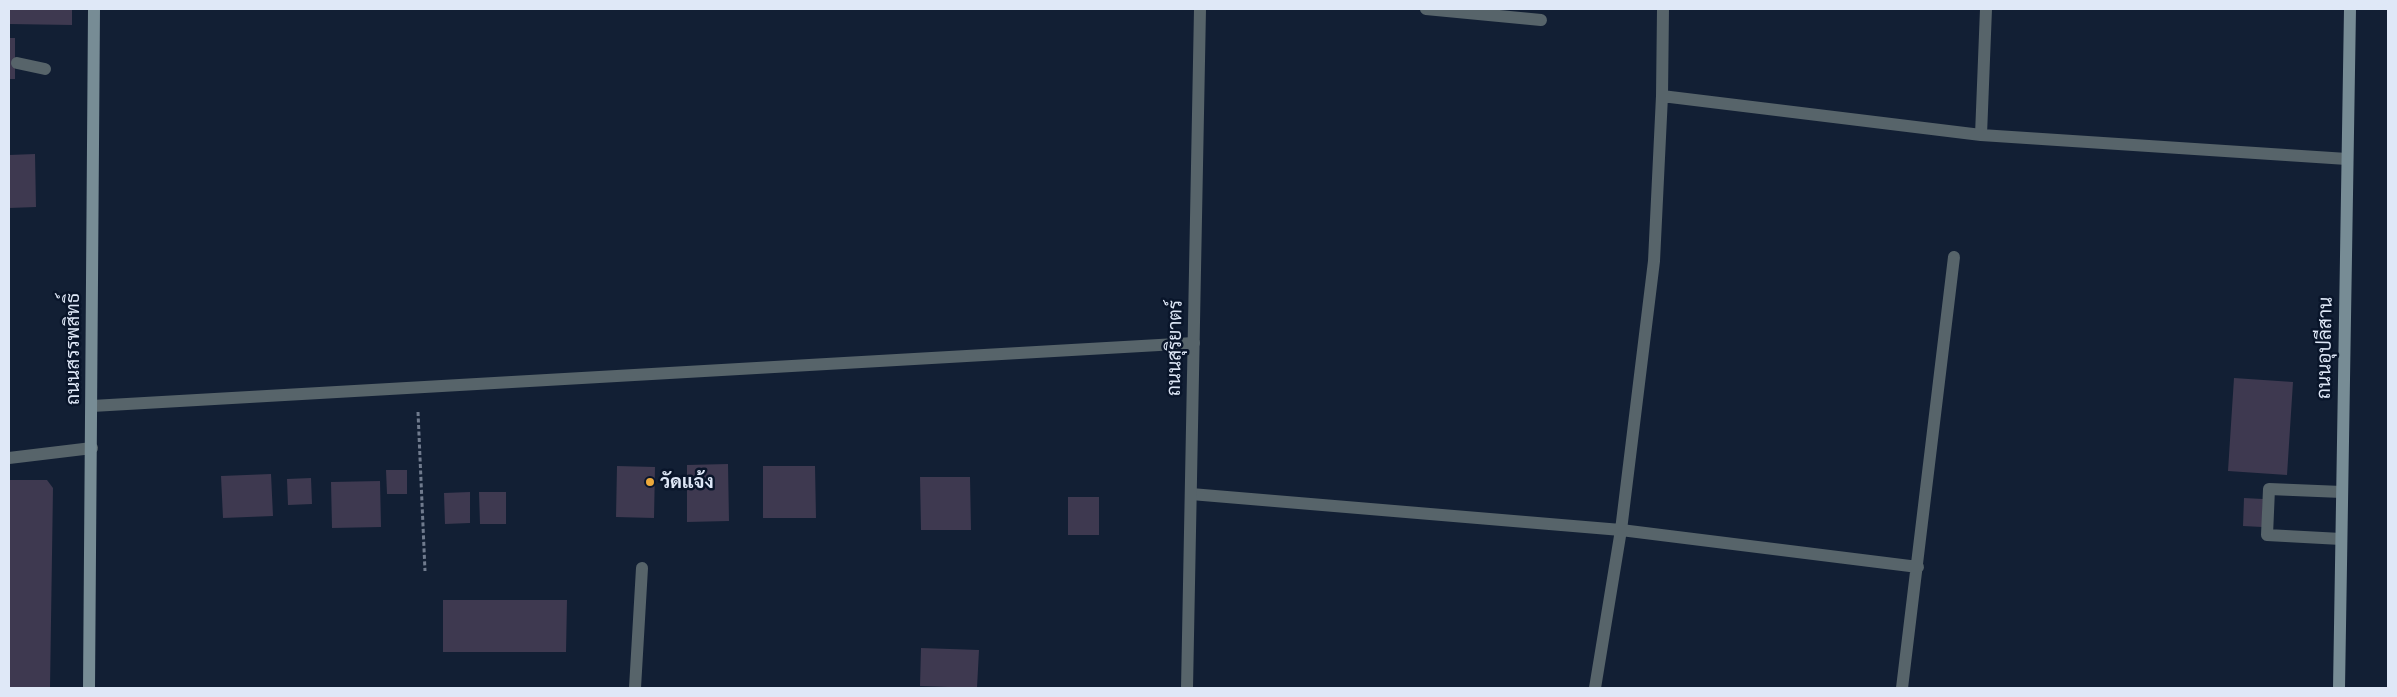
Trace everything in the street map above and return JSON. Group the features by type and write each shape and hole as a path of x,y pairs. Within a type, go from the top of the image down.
{"main road":[{"name":"ถนนสรรพสิทธิ์","path":"89,688 94,9"},
{"name":"ถนนอุปลีสาน","path":"2339,688 2350,9"}],"street":[{"name":"ถนนสุริยาตร์","path":"1187,688 1200,9"},
{"path":"1426,9 1541,20"},
{"path":"1595,688 1621,530 1654,261 1664,9"},
{"path":"1981,134 1986,9"},
{"path":"17,63 45,69"},
{"path":"1662,96 1981,134 2347,158"},
{"path":"1902,688 1954,257"},
{"path":"92,406 1194,343"},
{"path":"9,458 92,448"},
{"path":"2341,539 2267,535 2269,489 2342,492"},
{"path":"1191,494 1621,530 1918,567"},
{"path":"635,688 642,568"}],"path":[{"path":"417,388 425,571"}],"building":[{"path":"9,9 72,9 72,25 9,24"},
{"path":"9,38 15,38 15,79 9,79"},
{"path":"35,154 36,207 9,208 9,155"},
{"path":"2234,378 2293,382 2287,475 2228,471"},
{"path":"728,464 729,521 687,522 687,465"},
{"path":"617,466 655,467 654,518 616,517"},
{"path":"763,466 815,466 816,518 763,518"},
{"path":"386,470 407,470 407,494 387,494"},
{"path":"271,474 273,516 223,518 221,476"},
{"path":"920,477 970,477 971,530 921,530"},
{"path":"311,478 312,504 288,505 287,479"},
{"path":"9,480 47,480 53,488 50,688 9,688"},
{"path":"380,481 381,527 332,528 331,482"},
{"path":"470,492 470,523 445,524 444,493"},
{"path":"479,492 506,492 506,524 480,524"},
{"path":"1068,497 1099,497 1099,535 1068,535"},
{"path":"2244,498 2263,499 2262,527 2243,526"},
{"path":"443,600 567,600 566,652 443,652"},
{"path":"921,648 979,650 977,688 920,686"}],"place":[{"name":"วัดแจ้ง","path":"650,482"}]}
